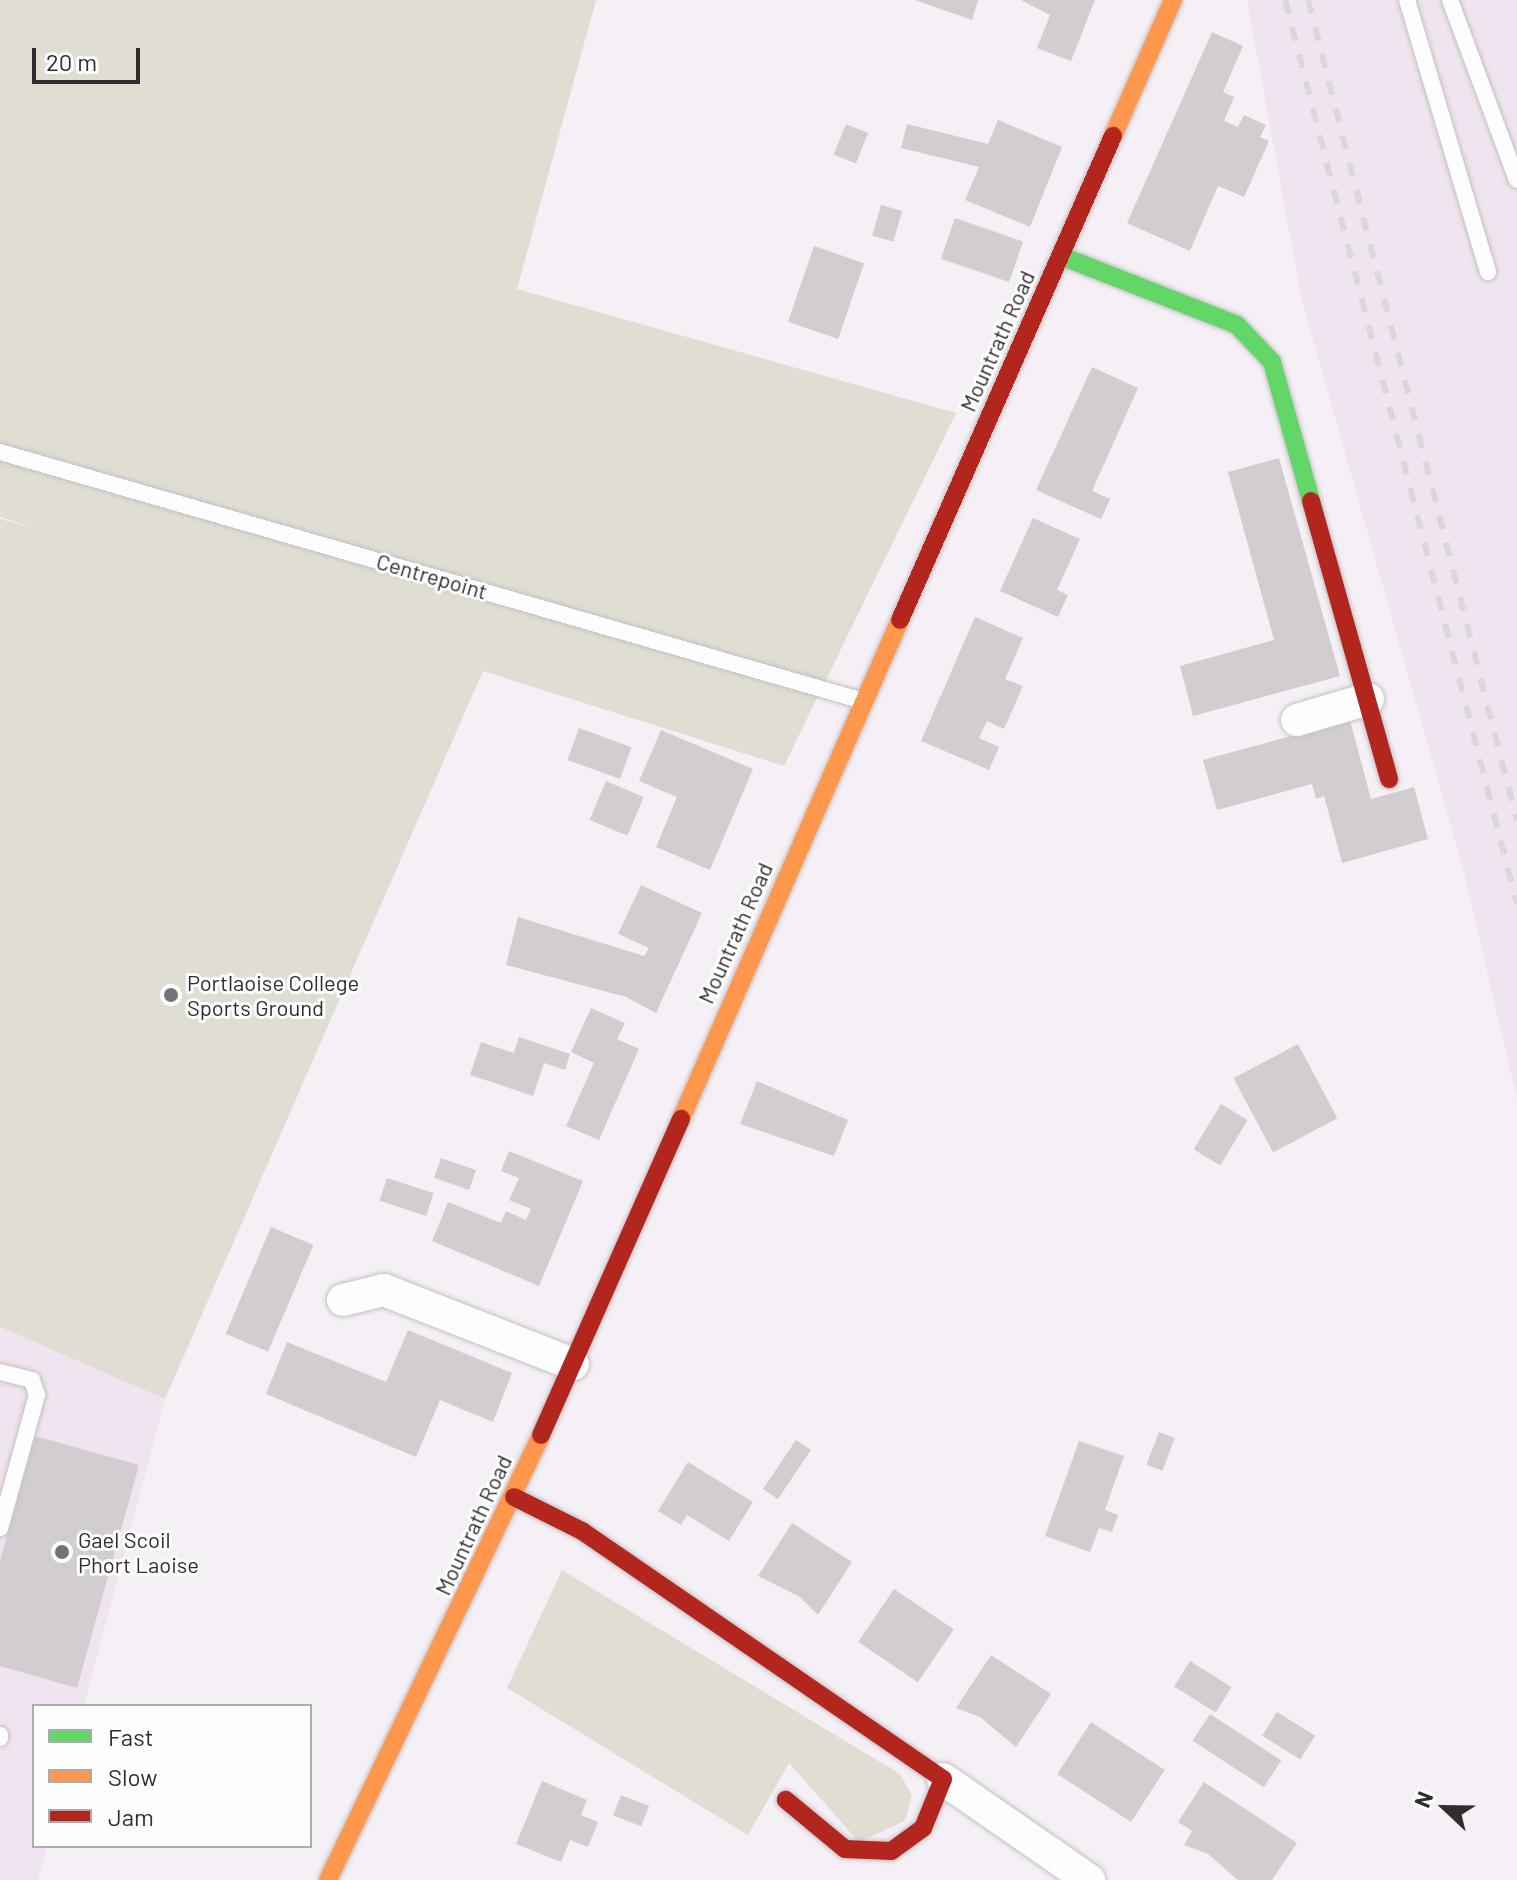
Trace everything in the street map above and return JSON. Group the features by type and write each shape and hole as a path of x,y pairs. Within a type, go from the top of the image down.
{"main road":[{"name":"Mountrath Road","path":"328,1880 514,1497 1173,0"},
{"path":"1061,256 1256,339 1288,406 1389,779"},
{"path":"514,1497 582,1531 943,1779 923,1828 891,1851 845,1849 786,1800"}],"street":[{"path":"1297,720 1368,699"},
{"path":"343,1300 384,1290 573,1364"},
{"path":"943,1779 1089,1880"}],"lane":[{"path":"1407,0 1488,272"},
{"path":"1450,0 1517,180"},
{"name":"Centrepoint","path":"0,452 863,701"},
{"path":"0,1372 32,1380 37,1395 0,1528"}],"shaded area":[{"path":"0,0 596,0 517,289 956,413 784,766 483,671 165,1399 0,1327 0,519 35,528 0,517"},
{"path":"1247,0 1517,0 1517,1099 1464,872 1302,301"},
{"name":"Gael Scoil Phort Laoise","path":"0,1327 165,1399 85,1704 32,1704 32,1848 46,1848 38,1880 0,1880"},
{"path":"562,1570 900,1774 912,1795 905,1821 859,1842 789,1763 748,1835 507,1688"}],"building":[{"path":"915,0 978,0 972,20"},
{"path":"1021,0 1095,0 1071,61 1037,48 1050,15"},
{"path":"1212,32 1243,46 1223,92 1234,97 1224,121 1238,127 1244,115 1266,125 1260,137 1269,141 1244,197 1218,186 1190,251 1127,223"},
{"path":"998,120 1062,147 1030,227 965,200 979,167 901,148 907,124 988,144"},
{"path":"846,124 868,133 856,164 834,155"},
{"path":"881,205 902,211 893,242 872,236"},
{"path":"955,218 1023,241 1009,282 941,259"},
{"path":"814,246 864,263 838,339 788,322"},
{"path":"1092,367 1138,388 1092,491 1110,499 1101,519 1036,490"},
{"path":"1279,458 1340,676 1193,716 1180,666 1274,640 1228,472"},
{"path":"1033,518 1080,539 1057,590 1068,595 1058,617 1000,591"},
{"path":"975,617 1023,638 1005,679 1023,686 1004,729 987,721 979,738 999,747 989,770 921,741"},
{"path":"1350,720 1371,799 1414,787 1428,839 1342,863 1324,796 1316,799 1312,784 1217,810 1203,760"},
{"path":"579,728 632,747 620,779 567,760"},
{"path":"661,730 753,769 710,870 656,847 677,797 639,781"},
{"path":"606,781 644,797 627,836 590,820"},
{"path":"641,885 702,913 656,1013 626,997 506,965 518,917 644,956 649,948 618,934"},
{"path":"591,1008 625,1023 617,1039 639,1049 599,1140 566,1126 594,1063 571,1052"},
{"path":"519,1037 570,1054 565,1070 544,1063 533,1096 470,1075 481,1042 514,1053"},
{"path":"1298,1044 1337,1118 1273,1152 1234,1078"},
{"path":"757,1081 848,1120 834,1156 740,1124"},
{"path":"1221,1104 1248,1120 1220,1165 1194,1149"},
{"path":"509,1151 583,1181 539,1286 432,1241 448,1202 501,1223 506,1211 526,1220 531,1209 509,1200 519,1178 501,1171"},
{"path":"441,1158 476,1170 469,1190 434,1178"},
{"path":"387,1178 434,1193 426,1216 380,1201"},
{"path":"271,1227 313,1245 268,1352 226,1334"},
{"path":"408,1330 512,1373 493,1422 440,1400 416,1457 266,1394 287,1342 386,1382"},
{"path":"1159,1432 1175,1438 1162,1471 1146,1465"},
{"path":"35,1436 139,1465 77,1688 0,1666 0,1561"},
{"path":"796,1440 811,1450 778,1499 763,1489"},
{"path":"1079,1441 1124,1456 1105,1510 1118,1515 1112,1532 1099,1528 1090,1552 1045,1536"},
{"path":"688,1462 753,1502 729,1541 687,1515 681,1525 658,1511"},
{"path":"792,1523 852,1562 818,1615 800,1597 758,1576"},
{"path":"894,1589 954,1629 918,1682 858,1642"},
{"path":"991,1655 1051,1694 1016,1747 980,1717 956,1708"},
{"path":"1190,1661 1232,1687 1216,1712 1174,1686"},
{"path":"1277,1712 1315,1736 1300,1760 1262,1736"},
{"path":"1210,1714 1281,1760 1264,1787 1193,1741"},
{"path":"1091,1722 1165,1770 1131,1822 1057,1774"},
{"path":"542,1781 587,1800 581,1815 598,1822 588,1847 570,1840 561,1862 516,1844"},
{"path":"1204,1782 1297,1843 1272,1880 1238,1880 1208,1854 1184,1845 1192,1831 1178,1822"},
{"path":"621,1795 649,1806 641,1826 613,1816"}],"railway":[{"path":"1285,0 1517,904"},
{"path":"1308,0 1517,821"}],"traffic: fast":[{"path":"1061,256 1237,325 1272,362 1311,501"}],"traffic: slow":[{"path":"1113,136 1173,0"},
{"path":"681,1119 900,620"},
{"path":"328,1880 541,1435"}],"traffic: jam":[{"path":"900,620 1113,136"},
{"path":"1311,501 1389,779"},
{"path":"541,1435 681,1119"},
{"path":"514,1497 582,1531 943,1779 923,1828 891,1851 845,1849 786,1800"}],"place":[{"name":"Portlaoise College Sports Ground","path":"171,995"},
{"name":"Gael Scoil Phort Laoise","path":"62,1552"}]}
